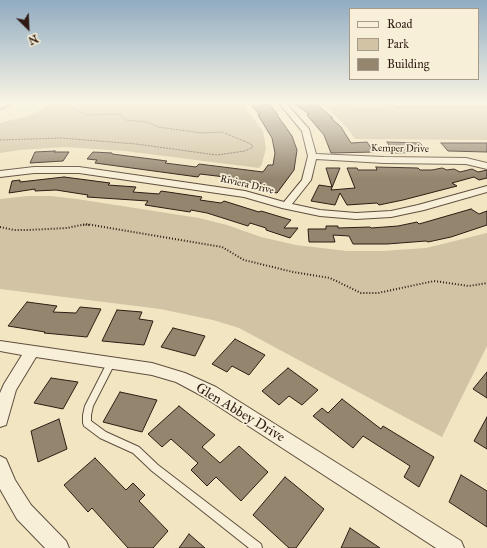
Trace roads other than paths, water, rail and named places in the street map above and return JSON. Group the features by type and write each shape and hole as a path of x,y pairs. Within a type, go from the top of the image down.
{"street":[{"path":"286,206 306,180 310,167 312,156 306,131 303,128"},
{"name":"Kemper Drive","path":"312,156 384,160 458,161 487,166"},
{"name":"Riviera Drive","path":"0,174 34,170 79,170 217,189 245,194 286,206 320,213 356,216 391,214 420,208 487,189"},
{"name":"Glen Abbey Drive","path":"0,346 152,369 180,377 210,392 454,548"},
{"path":"0,420 9,389 32,351"},
{"path":"0,465 8,486 24,512 59,548"}],"lane":[{"path":"111,363 89,406 87,422 103,435 136,450 155,468 257,548"}]}
